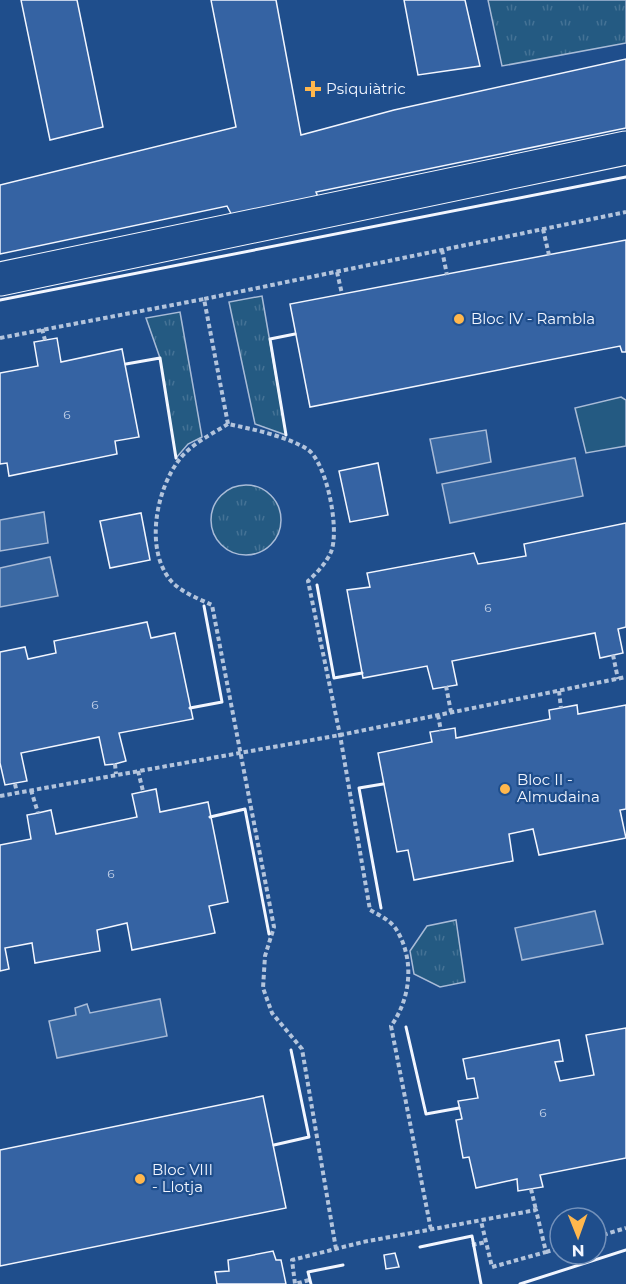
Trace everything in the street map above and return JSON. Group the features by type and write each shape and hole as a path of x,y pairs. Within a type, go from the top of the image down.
{"lane":[{"path":"0,279 626,148"}],"path":[{"path":"0,338 204,299 626,212"},
{"path":"543,229 549,255"},
{"path":"442,250 447,275"},
{"path":"337,272 342,294"},
{"path":"204,299 228,424"},
{"path":"42,329 45,340"},
{"path":"336,1249 302,1048 272,1012 263,988 265,956 274,927 212,605 191,596 172,582 162,567 157,545 156,525 159,503 168,478 180,459 197,444 228,424 254,430 307,449 317,458 325,480 334,538 326,561 308,581 340,735 370,910 395,928 407,956 408,987 401,1010 391,1026 431,1230"},
{"path":"613,655 618,679"},
{"path":"0,796 340,735 626,677"},
{"path":"446,686 451,712"},
{"path":"559,691 561,708"},
{"path":"438,715 441,730"},
{"path":"115,764 117,774"},
{"path":"138,771 143,791"},
{"path":"15,784 17,794"},
{"path":"31,790 38,813"},
{"path":"482,1221 492,1266 546,1252 531,1189"},
{"path":"309,1280 295,1284 292,1260 336,1249 536,1210"},
{"path":"608,1233 626,1228"},
{"path":"472,1245 486,1242"}],"green space":[{"path":"488,0 626,0 626,43 502,66"},
{"path":"262,296 286,435 255,424 229,302"},
{"path":"180,312 202,437 188,444 176,458 160,358 146,318"},
{"path":"621,397 626,400 626,446 586,453 575,408"},
{"path":"246,485 259,488 271,495 278,507 281,520 278,533 271,545 259,552 246,555 233,552 221,545 214,533 211,520 214,507 221,495 233,488"},
{"path":"456,920 465,982 440,987 414,974 410,951 427,926"}],"shaded area":[{"path":"486,430 491,462 437,473 430,439"},
{"path":"575,458 583,496 450,523 442,484"},
{"path":"44,512 48,543 0,551 0,520"},
{"path":"50,557 58,596 0,607 0,568"},
{"path":"595,911 603,944 522,960 515,928"},
{"path":"160,999 167,1036 57,1058 49,1021 76,1015 75,1008 87,1004 90,1013"}],"building":[{"path":"21,0 77,0 103,127 50,140"},
{"path":"211,0 276,0 301,135 394,110 626,59 626,128 316,192 323,209 236,223 227,206 0,254 0,185 236,127"},
{"path":"404,0 465,0 480,66 418,75"},
{"name":"Bloc IV - Rambla","path":"626,240 626,352 622,352 620,346 310,407 290,304"},
{"path":"57,338 61,362 122,349 139,437 115,441 117,454 9,476 7,463 0,464 0,373 38,366 34,342"},
{"path":"378,463 388,515 350,522 339,471"},
{"path":"141,513 150,560 110,568 100,521"},
{"path":"626,523 626,627 618,629 623,653 600,658 595,633 452,661 457,685 433,689 427,666 363,678 347,590 370,587 367,573 474,553 478,564 526,556 524,544"},
{"path":"147,622 151,638 175,633 193,719 119,733 126,761 115,764 105,765 99,737 21,753 27,781 5,785 0,763 0,652 25,647 28,659 56,653 54,641"},
{"name":"Bloc II - Almudaina","path":"577,705 578,714 626,705 626,809 620,810 626,838 539,855 533,829 509,834 513,861 414,880 408,850 397,852 378,753 432,742 430,732 455,728 456,738 550,719 549,710"},
{"path":"156,789 160,812 208,802 228,902 209,906 215,933 132,950 127,923 97,930 100,951 35,963 32,943 5,948 9,969 0,971 0,845 31,839 27,815 51,810 56,834 137,817 132,794"},
{"path":"626,1028 626,1158 540,1175 543,1187 518,1191 517,1179 476,1188 469,1157 463,1158 456,1120 462,1119 458,1101 478,1098 474,1078 467,1079 463,1059 559,1040 563,1061 555,1062 560,1081 594,1075 586,1035"},
{"name":"Bloc VIII - Llotja","path":"263,1096 286,1208 0,1266 0,1150"},
{"path":"273,1251 276,1260 281,1260 286,1284 217,1284 215,1272 229,1271 228,1260"},
{"path":"395,1253 399,1267 386,1269 384,1255"}],"wall":[{"path":"0,300 626,177"},
{"path":"286,435 270,339 295,334"},
{"path":"126,364 160,358 176,458"},
{"path":"317,585 334,678 362,673"},
{"path":"190,708 222,702 204,606"},
{"path":"381,908 359,788 383,784"},
{"path":"210,817 245,809 269,934"},
{"path":"406,1027 426,1114 459,1108"},
{"path":"274,1145 309,1137 291,1050"},
{"path":"420,1247 472,1236 481,1284"},
{"path":"520,1284 626,1250"},
{"path":"311,1284 308,1272 343,1265"}],"place":[{"name":"Psiquiàtric","path":"313,89"},
{"name":"Bloc IV - Rambla","path":"459,319"},
{"name":"Bloc II - Almudaina","path":"505,789"},
{"name":"Bloc VIII - Llotja","path":"140,1179"}]}
